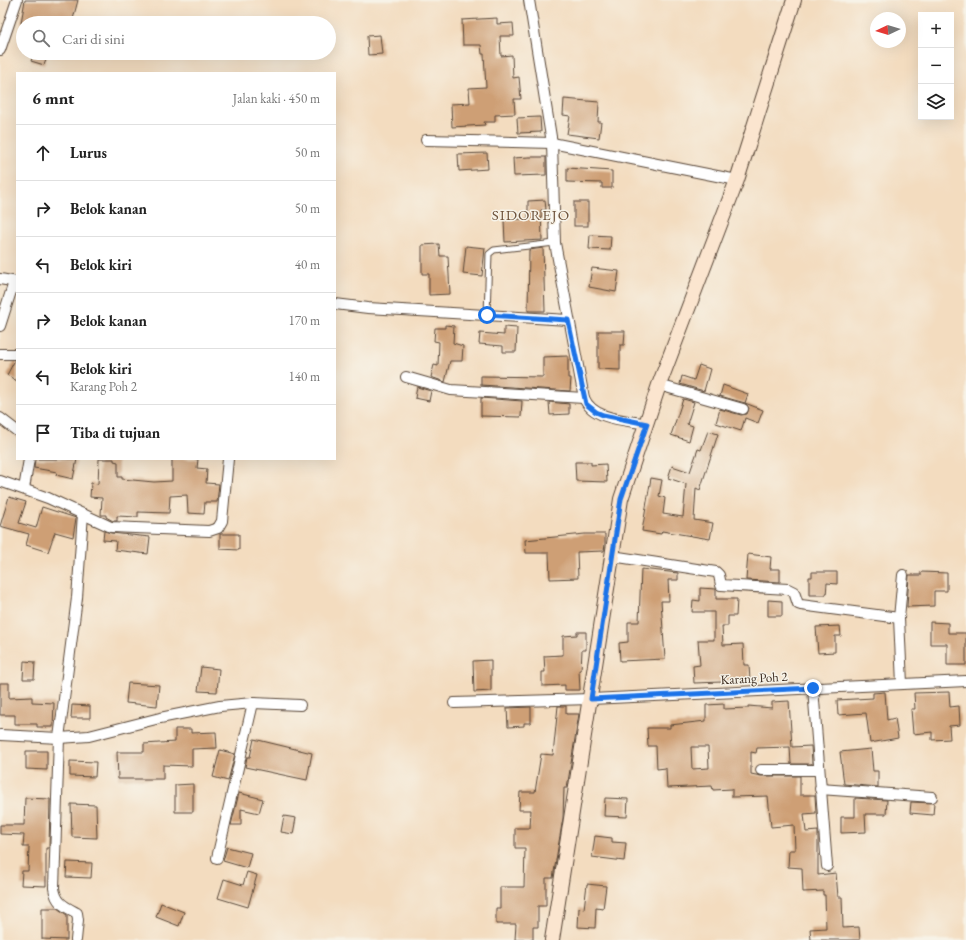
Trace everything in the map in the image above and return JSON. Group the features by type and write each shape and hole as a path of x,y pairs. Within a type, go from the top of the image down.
{"main road":[{"path":"552,940 591,699 621,499 659,385 737,180 794,0"}],"street":[{"path":"0,50 17,0"},
{"path":"529,0 552,143 555,243 568,320 584,398 586,404 596,412 647,424"},
{"path":"426,140 552,143 737,180"},
{"path":"0,279 15,282 0,326"},
{"path":"336,304 368,308 568,320"},
{"path":"0,354 16,354"},
{"path":"406,377 451,390 584,398"},
{"path":"659,385 743,409"},
{"path":"0,418 16,430"},
{"path":"24,489 29,460"},
{"path":"0,481 48,498 111,527 209,531 218,528 222,521 228,460"},
{"path":"76,940 78,920 76,913 60,904 55,897 54,888 59,738 77,598 82,514"},
{"path":"612,556 716,572 719,575 721,585 788,589 794,592 798,604 801,605 899,618"},
{"path":"902,684 899,618 903,575"},
{"name":"Karang Poh 2","path":"454,703 591,699 966,681"},
{"path":"813,688 827,866"},
{"path":"217,858 254,703"},
{"path":"0,736 59,738 89,736 160,718 220,706 254,703 300,704"},
{"path":"761,770 819,770"},
{"path":"820,789 932,797"}],"lane":[{"path":"487,315 490,254 494,250 555,243"}],"building":[{"path":"25,0 78,0 74,16 22,16"},
{"path":"497,18 497,24 513,23 514,36 500,36 501,56 512,55 513,78 519,77 521,99 514,99 515,114 495,115 495,122 484,122 485,125 452,127 451,104 470,103 469,88 486,87 484,54 482,54 481,45 463,45 462,20"},
{"path":"380,35 382,54 368,55 367,36"},
{"path":"31,60 46,60 44,65"},
{"path":"564,99 599,102 598,122 601,122 599,138 567,134 570,116 563,115"},
{"path":"540,117 541,132 518,133 517,118"},
{"path":"487,153 488,169 459,171 458,154"},
{"path":"546,157 546,175 514,176 513,158"},
{"path":"567,168 612,171 612,188 602,188 602,183 567,182"},
{"path":"545,200 546,210 541,210 542,240 505,242 504,220 528,219 528,201"},
{"path":"574,202 588,202 588,226 574,226"},
{"path":"590,235 611,236 610,250 589,249"},
{"path":"439,244 440,256 448,256 450,294 429,295 429,274 422,274 422,245"},
{"path":"466,246 485,248 482,276 463,274"},
{"path":"543,248 545,311 528,311 529,250"},
{"path":"592,268 619,271 616,292 589,287"},
{"path":"445,325 454,326 453,343 463,346 462,361 450,361 445,382 431,377 434,365 438,366 439,342 434,341 435,328 445,328"},
{"path":"504,327 517,328 516,352 503,352 503,346 479,344 480,333 504,335"},
{"path":"598,331 625,331 624,345 620,345 620,370 598,369"},
{"path":"568,356 568,378 571,378 570,391 481,385 481,376 543,377 543,357"},
{"path":"15,360 16,360 16,380 7,375"},
{"path":"699,365 710,369 704,391 680,384 682,376 694,380"},
{"path":"723,385 748,394 745,403 720,396"},
{"path":"417,387 431,391 429,401 415,398"},
{"path":"481,398 522,401 521,417 481,416"},
{"path":"683,399 694,402 687,424 693,426 689,441 671,435"},
{"path":"549,402 569,404 569,414 550,415"},
{"path":"745,403 763,410 758,423 745,418 741,431 716,423 720,409 741,415 747,414 749,408"},
{"path":"708,431 718,434 700,490 696,488 694,520 713,523 710,539 662,531 661,534 642,531 651,478 662,480 659,496 665,498 663,514 683,517 686,484 668,478 672,466 690,472 698,449 701,450"},
{"path":"35,460 77,460 73,479 56,475 57,472 34,468"},
{"path":"99,460 114,460 118,462 118,477 122,477 122,479 154,482 172,481 172,460 198,460 197,468 207,469 206,483 219,484 217,502 205,502 204,514 188,513 187,495 170,496 169,513 138,512 138,517 117,516 117,521 113,521 106,517 106,515 101,515 102,498 90,497 91,483 98,484"},
{"path":"575,462 591,462 591,465 606,464 607,482 576,481"},
{"path":"9,497 26,502 19,523 36,528 42,507 76,518 73,537 55,532 48,552 26,545 29,534 0,526"},
{"path":"104,531 150,537 148,554 115,550 116,541 103,540"},
{"path":"220,534 239,534 239,550 220,549"},
{"path":"585,534 605,534 604,551 577,552 578,578 550,579 549,553 526,553 525,540"},
{"path":"748,554 771,557 770,569 780,569 780,582 746,580"},
{"path":"641,569 678,573 678,580 668,580 669,601 661,601 665,659 620,661 619,643 628,642 628,622 639,622"},
{"path":"812,572 837,572 837,584 827,583 826,595 809,595 809,577 812,577"},
{"path":"921,572 947,573 947,591 934,591 934,606 907,607 909,575 921,575"},
{"path":"700,588 716,589 716,599 737,599 736,616 728,616 728,626 722,626 723,645 743,644 744,665 749,665 750,681 694,683 693,666 700,665 698,640 714,640 714,612 692,612 693,600 700,601"},
{"path":"768,600 782,601 782,616 768,616"},
{"path":"930,622 948,623 948,633 966,633 966,665 947,665 947,644 930,644"},
{"path":"840,626 841,636 835,636 835,652 818,653 816,627"},
{"path":"577,632 586,632 586,650 582,650 581,670 579,670 580,690 565,690 565,685 542,686 542,672 545,672 544,656 563,655 563,636 577,635"},
{"path":"491,660 491,691 474,692 473,661"},
{"path":"24,661 35,662 34,679 23,679"},
{"path":"201,667 219,669 217,692 198,691"},
{"path":"0,683 9,683 9,698 32,697 32,702 54,703 53,727 37,727 37,724 15,724 15,715 0,715"},
{"path":"128,683 159,685 157,706 126,703"},
{"path":"885,692 887,720 895,718 898,738 870,743 866,713 838,715 837,700 873,698 873,693"},
{"path":"949,692 950,707 959,706 960,725 949,726 950,739 932,740 932,732 913,734 911,709 915,709 914,693"},
{"path":"789,701 792,747 811,746 812,764 791,764 790,747 757,748 756,753 751,752 751,774 761,776 800,776 800,795 815,795 816,813 804,814 806,832 818,831 818,875 836,873 838,897 842,897 843,928 859,927 860,940 811,940 810,929 826,928 825,895 823,895 823,891 803,892 802,868 788,867 789,850 795,850 794,825 771,827 768,796 732,797 732,789 713,790 712,786 667,788 666,768 657,769 656,746 648,746 647,728 670,728 670,725 706,721 706,705 724,704 724,709 748,708 748,706 772,708 772,702","holes":["691,747 708,747 709,768 692,769"]},
{"path":"72,705 90,706 90,718 71,718"},
{"path":"558,706 566,706 566,714 579,714 567,788 564,788 563,818 553,878 546,878 546,906 538,906 538,927 533,927 533,940 515,940 516,924 496,924 496,908 500,908 500,887 524,887 525,848 515,848 515,828 530,828 531,810 519,810 520,792 535,792 541,754 553,755"},
{"path":"531,707 531,723 524,723 524,726 508,727 507,708"},
{"path":"175,729 191,729 191,733 216,732 217,748 192,749 192,766 163,765 163,779 118,779 117,752 144,752 144,744 175,742"},
{"path":"254,739 312,753 307,780 245,767 247,757 250,757"},
{"path":"871,749 873,771 878,771 878,787 844,784 840,752"},
{"path":"220,750 235,754 228,781 213,777"},
{"path":"26,751 47,751 47,770 26,769"},
{"path":"70,761 96,762 95,777 70,776"},
{"path":"193,784 193,812 175,812 175,785"},
{"path":"239,793 263,799 259,813 241,809 241,825 231,825"},
{"path":"25,798 50,799 49,848 46,848 46,886 21,885 22,871 28,871 29,847 23,847 24,835 0,834 0,825 24,825"},
{"path":"605,798 628,799 627,817 604,816"},
{"path":"855,798 887,800 886,814 865,814 866,832 841,833 841,817 855,817"},
{"path":"911,802 934,803 933,815 910,813"},
{"path":"71,804 96,805 97,838 72,837"},
{"path":"284,816 296,818 293,834 281,832"},
{"path":"595,836 612,838 612,842 626,843 624,861 592,857"},
{"path":"227,847 251,853 247,868 223,861"},
{"path":"67,862 92,863 91,878 66,877"},
{"path":"247,872 257,875 248,907 218,898 224,879 243,885"},
{"path":"587,884 606,886 603,909 596,908 595,928 578,927 579,908 584,909"},
{"path":"161,903 184,912 179,926 156,917"},
{"path":"42,908 57,908 67,915 67,940 42,939"}],"district":[{"name":"SIDOREJO","path":"531,214"}],"route":[{"path":"487,315 568,320 586,404 596,412 603,415 647,424 621,499 591,699 813,688"}]}
